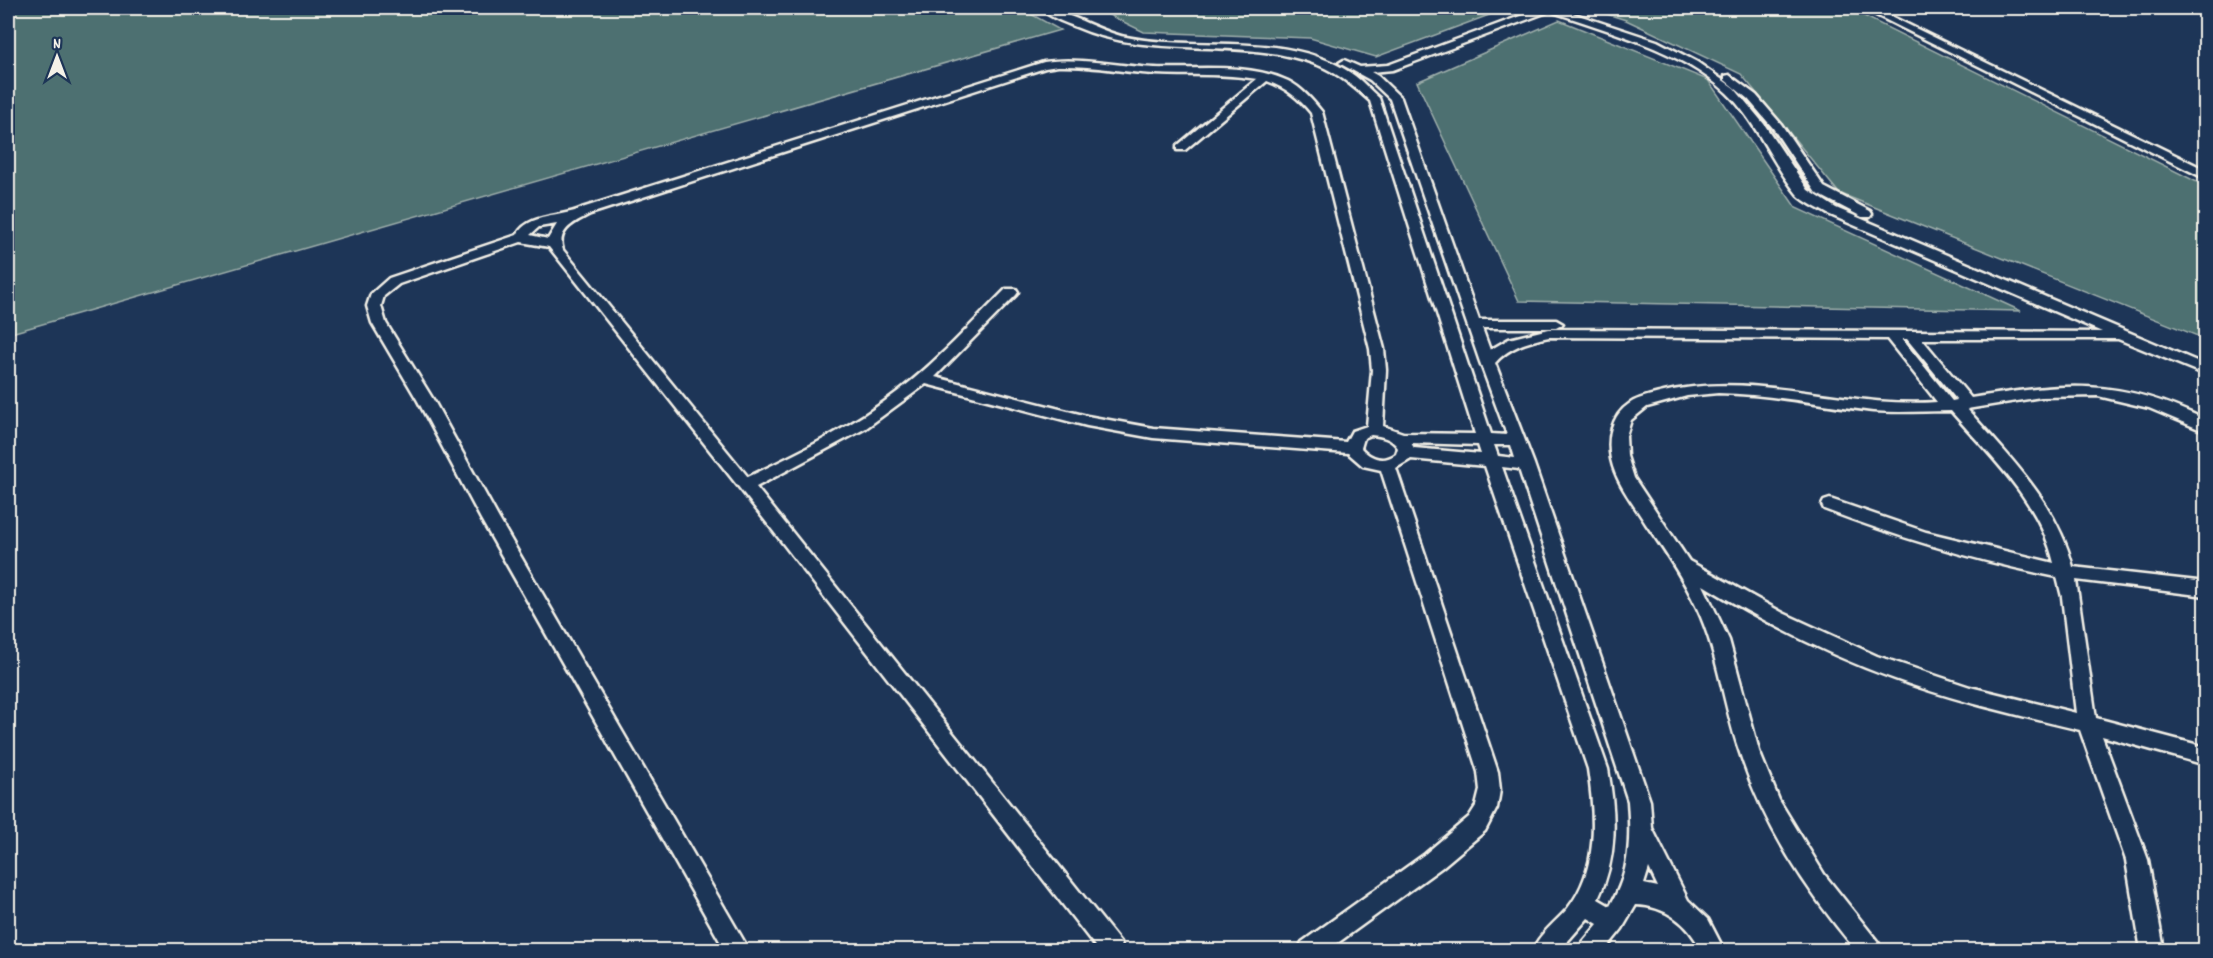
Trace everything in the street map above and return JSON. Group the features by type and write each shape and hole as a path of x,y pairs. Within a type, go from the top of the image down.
{"street":[{"path":"1045,8 1088,30 1128,40 1163,45 1255,48 1304,57 1348,75 1364,87 1375,100 1491,460 1600,778 1604,798 1606,827 1602,856 1594,885 1559,938 1544,951"},
{"path":"1066,8 1098,24 1132,34 1284,46 1337,60 1394,81"},
{"path":"1359,70 1389,68 1549,8 1566,10 1670,43 1695,55 1723,73 1752,97 1777,126 1820,190 1848,206 2127,332 2205,371"},
{"path":"1867,8 2205,175"},
{"path":"1886,8 2205,163"},
{"path":"1394,81 1408,70 1471,49 1566,10 1653,43 1693,64 1730,90 1760,126 1803,193 1832,211 2102,327"},
{"path":"524,237 525,231 535,224 575,216 1053,63 1091,62 1155,71 1226,72 1264,78 1296,91 1316,112 1377,349 1379,370 1375,430"},
{"path":"1181,148 1264,78"},
{"path":"1394,81 1395,98 1487,362 1526,464 1639,801 1643,832 1640,864 1631,894 1603,940"},
{"path":"553,244 558,230 575,216"},
{"path":"524,237 530,242 553,244 746,485 1112,951"},
{"path":"524,237 394,281 378,294 374,306 379,323 426,400 490,519 737,951"},
{"path":"746,485 856,427 924,379 966,340 1011,292"},
{"path":"1474,324 2102,327 2149,336 2205,360"},
{"path":"1487,362 1510,344 1549,333 1911,335 2127,332"},
{"path":"1891,335 1958,406 2027,488 2052,530 2066,573 2087,722 2137,860 2153,951"},
{"path":"1911,335 1958,406"},
{"path":"924,379 1087,421 1153,433 1353,448 1365,460 1387,465 1400,461 1403,445"},
{"path":"1870,951 1831,902 1804,863 1763,788 1740,720 1725,656 1713,624 1682,564 1627,481 1620,465 1617,449 1622,422 1630,410 1657,398 1690,389 1738,387 1887,408 1958,406 2046,392 2081,390 2143,402 2205,427"},
{"path":"1353,448 1354,440 1360,434 1375,430 1389,432 1403,445 1526,464"},
{"path":"1403,445 1484,437 1517,440"},
{"path":"1310,951 1433,861 1477,824 1486,808 1490,790 1488,772 1387,465"},
{"path":"1830,505 1911,535 1968,552 2066,573 2205,589"},
{"path":"1682,564 1774,618 1880,665 1937,685 2159,740 2205,756"},
{"path":"1643,832 1681,909"},
{"path":"1631,894 1647,894 1665,899 1681,909 1701,927 1713,951"},
{"path":"1584,903 1603,940"}],"green space":[{"path":"8,8 1020,8 1060,30 8,334"},
{"path":"1095,8 1508,8 1376,57 1310,38 1144,32"},
{"path":"1588,8 1848,8 2205,186 2205,339 1839,193 1741,74 1626,20"},
{"path":"1559,20 1708,80 1796,208 2021,311 1519,301 1417,82"}]}
